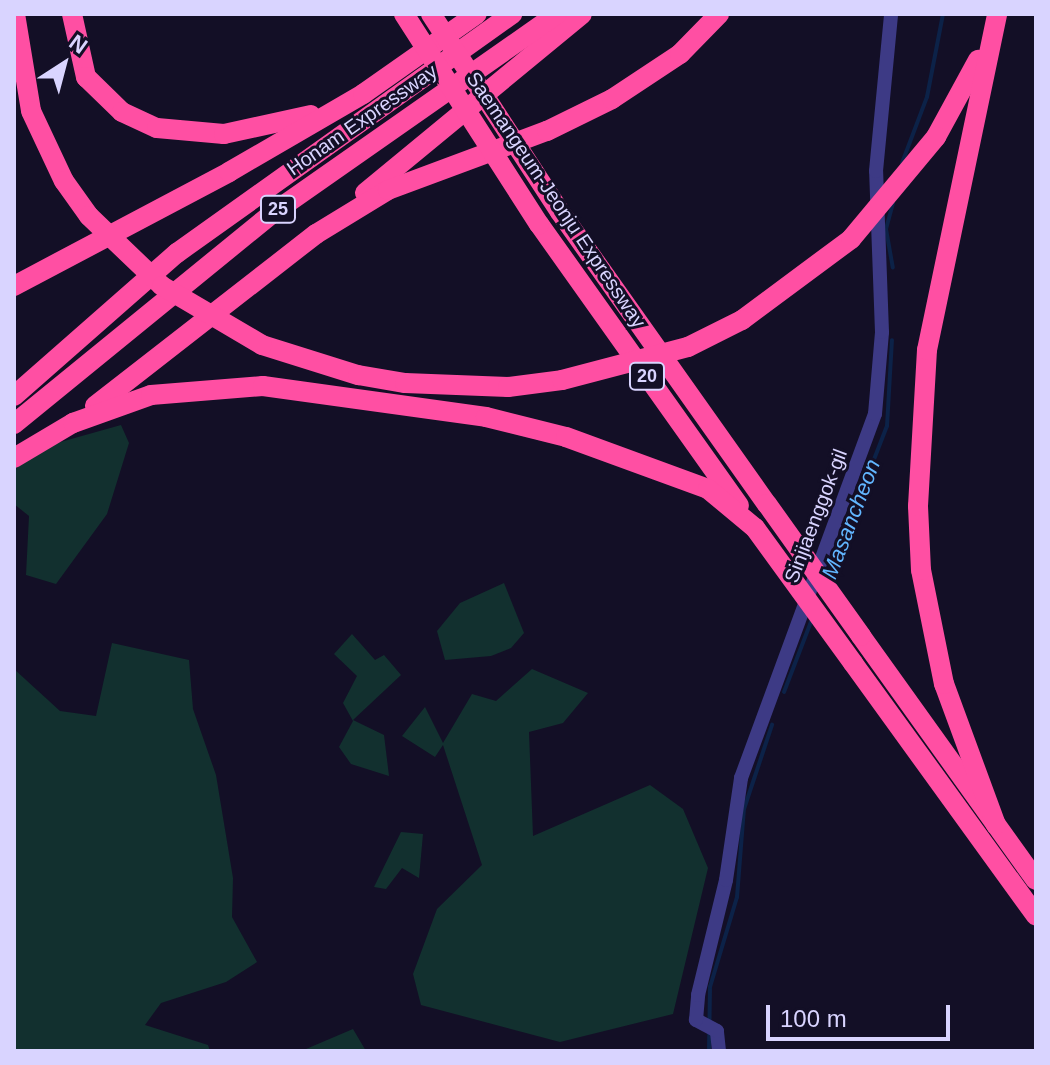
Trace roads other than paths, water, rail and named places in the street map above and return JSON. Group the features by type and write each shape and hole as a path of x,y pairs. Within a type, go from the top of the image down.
{"highway":[{"path":"15,14 31,111 64,181 89,216 134,263 180,299 262,345 358,375 405,383 508,387 562,380 688,347 742,320 851,239 936,137 972,75 996,14"},
{"path":"72,14 86,77 122,112 157,128 211,134 260,129 363,94"},
{"name":"Saemangeum-Jeonju Expressway","path":"404,14 539,224 1036,916"},
{"name":"Saemangeum-Jeonju Expressway","path":"431,14 560,212 1036,880"},
{"path":"14,286 363,94 477,14"},
{"name":"Honam Expressway","path":"14,396 112,306 287,171 512,14"},
{"name":"Honam Expressway","path":"14,424 270,215 557,14"},
{"path":"14,458 73,423 316,234 582,14"},
{"path":"316,234 388,190 547,131 612,99 680,54 719,14"},
{"path":"996,14 927,350 918,506 921,570 944,684 996,825"},
{"path":"14,382 112,306"},
{"path":"73,423 151,395 207,386 371,398 486,417 622,454 708,489 755,528"}],"street":[{"name":"Sinjiaenggok-gil","path":"719,1051 717,1031 696,1020 701,965 726,880 741,778 875,414 882,332 876,171 891,14"}],"waterway":[{"name":"Masancheon","path":"902,163 927,97 943,14"},
{"name":"Masancheon","path":"893,203 886,229 893,267"},
{"name":"Masancheon","path":"828,578 887,426 892,340"},
{"name":"Masancheon","path":"784,692 812,619"},
{"name":"Masancheon","path":"709,1051 710,987 737,897 744,809 772,725"}]}
